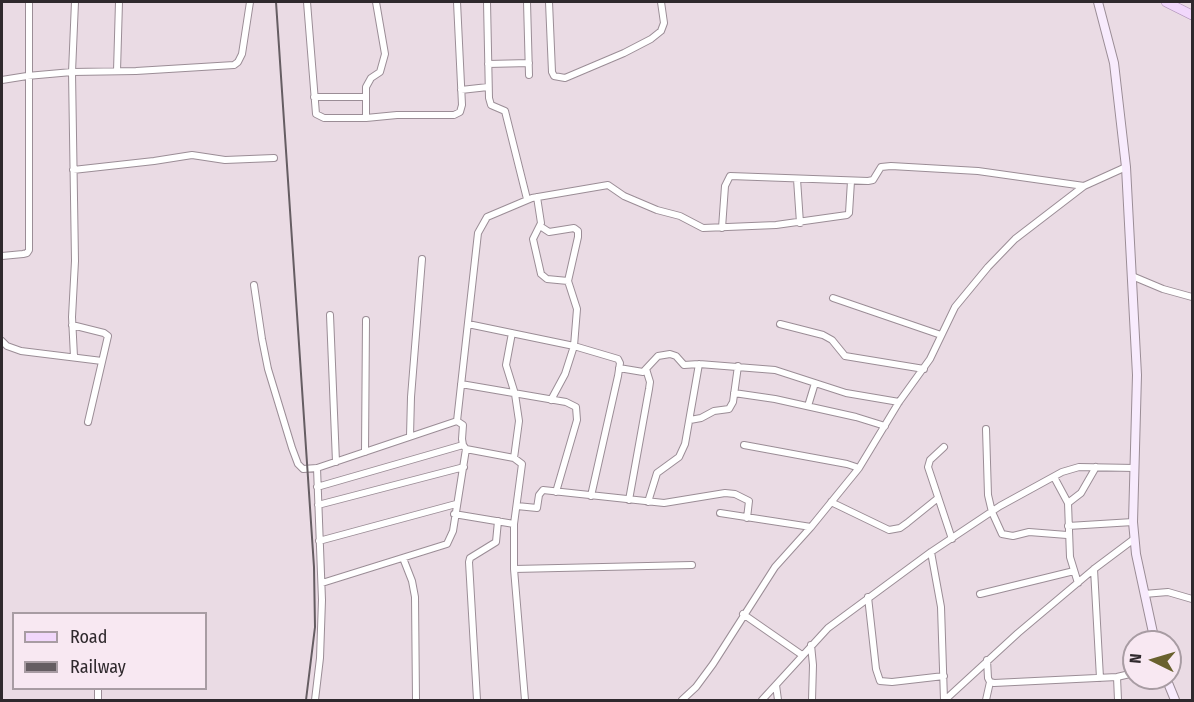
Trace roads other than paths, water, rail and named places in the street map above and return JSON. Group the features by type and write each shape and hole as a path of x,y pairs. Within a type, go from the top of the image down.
{"main road":[{"path":"1166,2 1192,15"}],"street":[{"path":"2,256 23,254 28,250 29,2"},
{"path":"74,357 72,72 75,2"},
{"path":"117,71 119,2"},
{"path":"2,80 27,75 72,72 234,65 242,54 250,2"},
{"path":"307,2 315,109 319,117 366,118 398,114 453,116 460,112 462,105 458,2"},
{"path":"366,118 364,97 368,81 380,72 385,54 376,2"},
{"path":"487,2 488,87 491,105 505,111 527,199"},
{"path":"527,2 529,75"},
{"path":"549,2 552,72 559,78 574,75 651,39 661,31 664,23 661,2"},
{"path":"1098,2 1114,63 1126,167 1137,375 1133,522 1134,539 1152,630"},
{"path":"488,64 529,63"},
{"path":"461,90 488,87"},
{"path":"314,97 364,97"},
{"path":"73,170 192,155 225,160 274,158"},
{"path":"722,228 725,186 730,176 873,180 881,167 891,166 978,171 1084,186"},
{"path":"682,700 696,687 713,664 775,567 860,468 899,402 924,369 956,307 1007,246 1084,186 1126,167"},
{"path":"797,179 800,223"},
{"path":"457,421 478,233 488,217 527,199 608,185 624,196 657,210 680,216 698,227 722,228 800,223 847,216 851,181"},
{"path":"537,197 540,226 533,239 541,274 547,279 568,281"},
{"path":"540,226 549,232 574,228 578,231 568,281 577,309 574,346 565,374 551,400"},
{"path":"410,436 422,259"},
{"path":"1132,276 1163,289 1192,297"},
{"path":"254,285 268,369 292,448 298,464 303,469 317,468 457,421 464,425 464,467 454,514 453,531 447,544 322,582"},
{"path":"833,298 941,335"},
{"path":"330,315 336,462"},
{"path":"364,452 366,320"},
{"path":"468,324 614,356 620,363 591,496"},
{"path":"780,324 823,335 832,340 845,356 924,369"},
{"path":"72,325 107,334 87,422"},
{"path":"512,333 506,365 515,394 519,421 514,458"},
{"path":"2,341 21,351 102,361"},
{"path":"619,368 639,372 646,369 664,353 676,356 684,365 738,366 775,370 846,393 899,402"},
{"path":"648,502 657,473 679,457 683,451 699,364"},
{"path":"690,420 701,418 714,411 729,409 738,366"},
{"path":"629,500 650,388 646,369"},
{"path":"808,406 815,383"},
{"path":"461,384 551,400 576,407 578,413 556,492"},
{"path":"734,393 808,406 885,426"},
{"path":"986,429 987,480 992,512 1002,534 1007,536 1029,532 1067,535"},
{"path":"744,445 860,468"},
{"path":"317,488 465,447 514,458 522,464 514,524 514,569 525,700"},
{"path":"944,447 928,464 952,539"},
{"path":"318,504 464,467"},
{"path":"762,700 828,628 931,552 992,512 1054,477 1079,467 1135,468"},
{"path":"1068,503 1082,493 1096,467"},
{"path":"315,700 320,649 322,582 317,468"},
{"path":"1054,477 1068,503 1067,535 1070,557 1078,583"},
{"path":"517,506 537,508 541,492 671,503 720,493 735,494 749,501 747,518"},
{"path":"831,502 890,530 900,528 938,498"},
{"path":"320,541 456,504"},
{"path":"720,513 811,527"},
{"path":"454,514 514,524"},
{"path":"477,700 469,562 470,558 496,542 498,521"},
{"path":"1068,526 1133,522"},
{"path":"944,700 987,660 1094,569 1134,539"},
{"path":"931,552 941,607 944,700"},
{"path":"403,558 412,581 415,597 416,700"},
{"path":"514,569 692,565"},
{"path":"1094,569 1100,678"},
{"path":"980,594 1074,572"},
{"path":"1144,594 1168,592 1192,599"},
{"path":"868,597 876,669 880,681 892,682 944,676"},
{"path":"743,614 802,656"},
{"path":"812,645 812,700"},
{"path":"986,700 990,682 987,660"},
{"path":"990,682 1122,676"},
{"path":"1117,677 1118,700"},
{"path":"776,685 778,700"}],"railway":[{"path":"276,2 314,567 315,627 306,700"}]}
